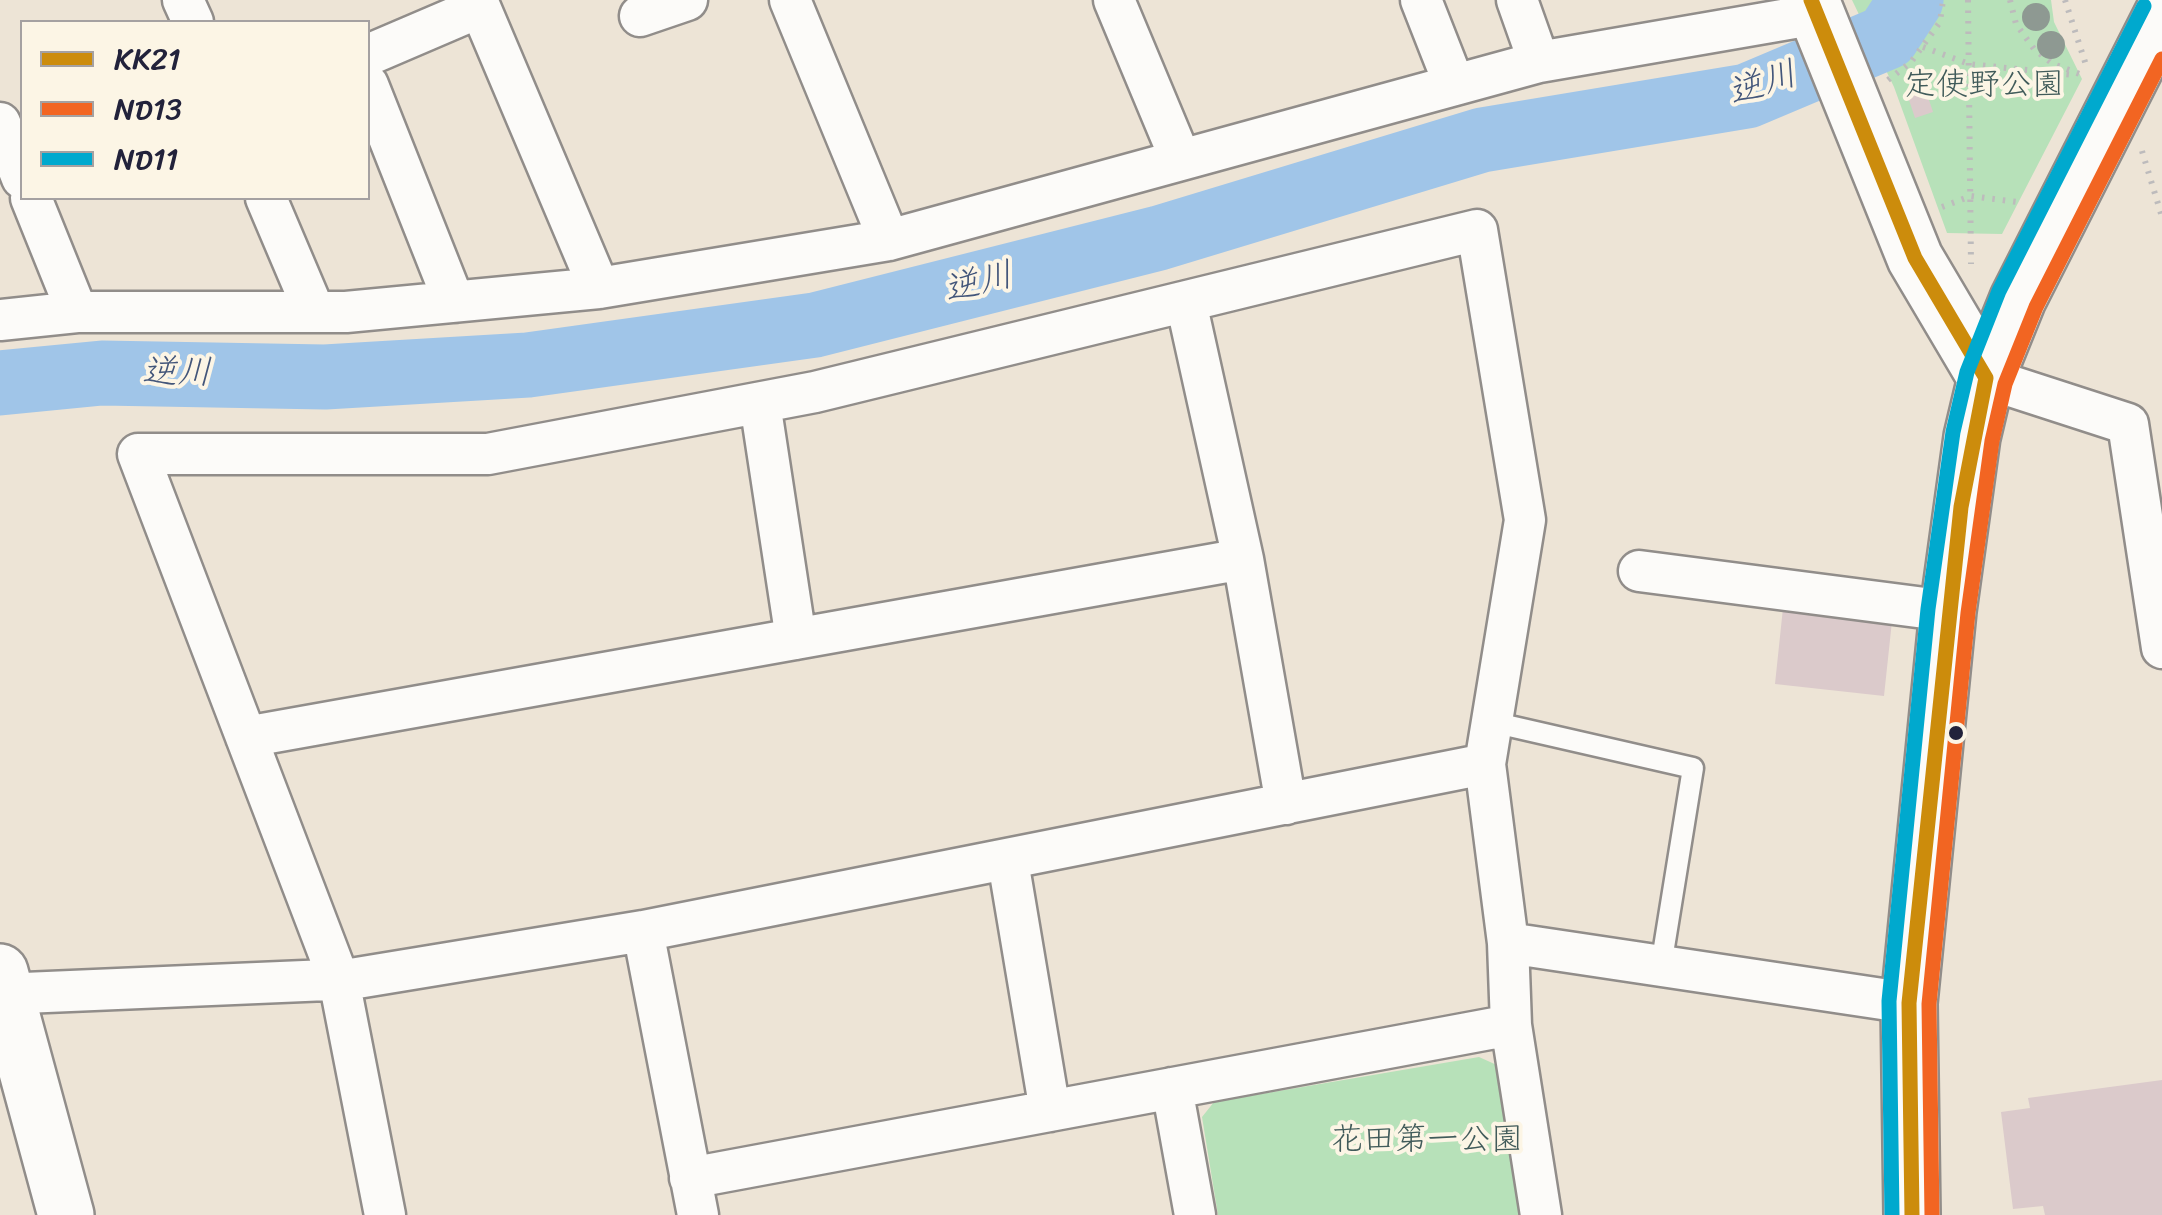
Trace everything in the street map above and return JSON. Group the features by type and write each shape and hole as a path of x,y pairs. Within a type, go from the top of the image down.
{"street":[{"path":"640,16 687,0"},
{"path":"790,0 889,240"},
{"path":"1114,0 1180,158"},
{"path":"1421,0 1454,84"},
{"path":"1517,0 1539,62"},
{"path":"370,54 478,3 598,288"},
{"path":"1912,1215 1910,1003 1948,611 1969,455 1986,378 2018,299 2162,15"},
{"path":"0,320 77,312 314,311 454,302 598,288 889,240 1539,62 1819,19 1915,258 1986,378 2128,424 2162,648"},
{"path":"370,89 454,302"},
{"path":"0,123 20,170"},
{"path":"32,200 77,312"},
{"path":"267,200 314,311"},
{"path":"384,1215 339,980 138,454 488,454 760,403 1478,230 1525,520 1484,764 1508,943 1511,1025 1541,1215"},
{"path":"1186,302 1243,558 1286,804"},
{"path":"760,403 796,639"},
{"path":"246,738 1243,558"},
{"path":"1639,570 1948,611"},
{"path":"66,1215 2,986 339,980 642,931 1484,764"},
{"path":"1008,861 1050,1111"},
{"path":"642,931 694,1197 1050,1111 1511,1025"},
{"path":"1508,943 1910,1003"},
{"path":"1172,1088 1195,1215"}],"lane":[{"path":"1492,722 1694,768 1660,966"}],"path":[{"path":"1852,101 1899,73 1940,22 1943,0"},
{"path":"1968,0 1971,248"},
{"path":"2010,0 2016,24 2034,49 2070,71"},
{"path":"1922,47 1969,64 2089,77 2065,0"}],"green space":[{"name":"定使野公園","path":"1852,0 2051,0 2054,22 2082,79 2002,234 1947,233 1894,87"},
{"name":"花田第一公園","path":"1479,1057 1499,1066 1522,1215 1218,1215 1202,1117 1214,1102"}],"building":[{"path":"1926,91 1933,112 1915,118 1908,97"},
{"path":"1783,608 1892,621 1884,696 1775,684"},
{"path":"2162,1080 2162,1215 2045,1215 2043,1206 2013,1209 2001,1112 2030,1108 2028,1098"}],"waterway":[{"name":"逆川","path":"0,383 102,373 325,377 528,365 815,325 1159,238 1482,140 1747,96 1887,37 1911,0"}],"transit line":[{"name":"KK21","path":"1811,0 1915,258 1986,378"},
{"name":"ND11","path":"1892,1215 1889,1001 1928,609 1953,432 1967,372 1999,291 2144,6"},
{"name":"ND13","path":"1932,1215 1929,1004 1968,613 1992,441 2005,384 2036,307 2162,59"},
{"name":"KK21","path":"1912,1215 1909,1003 1961,507 1986,378"}]}
